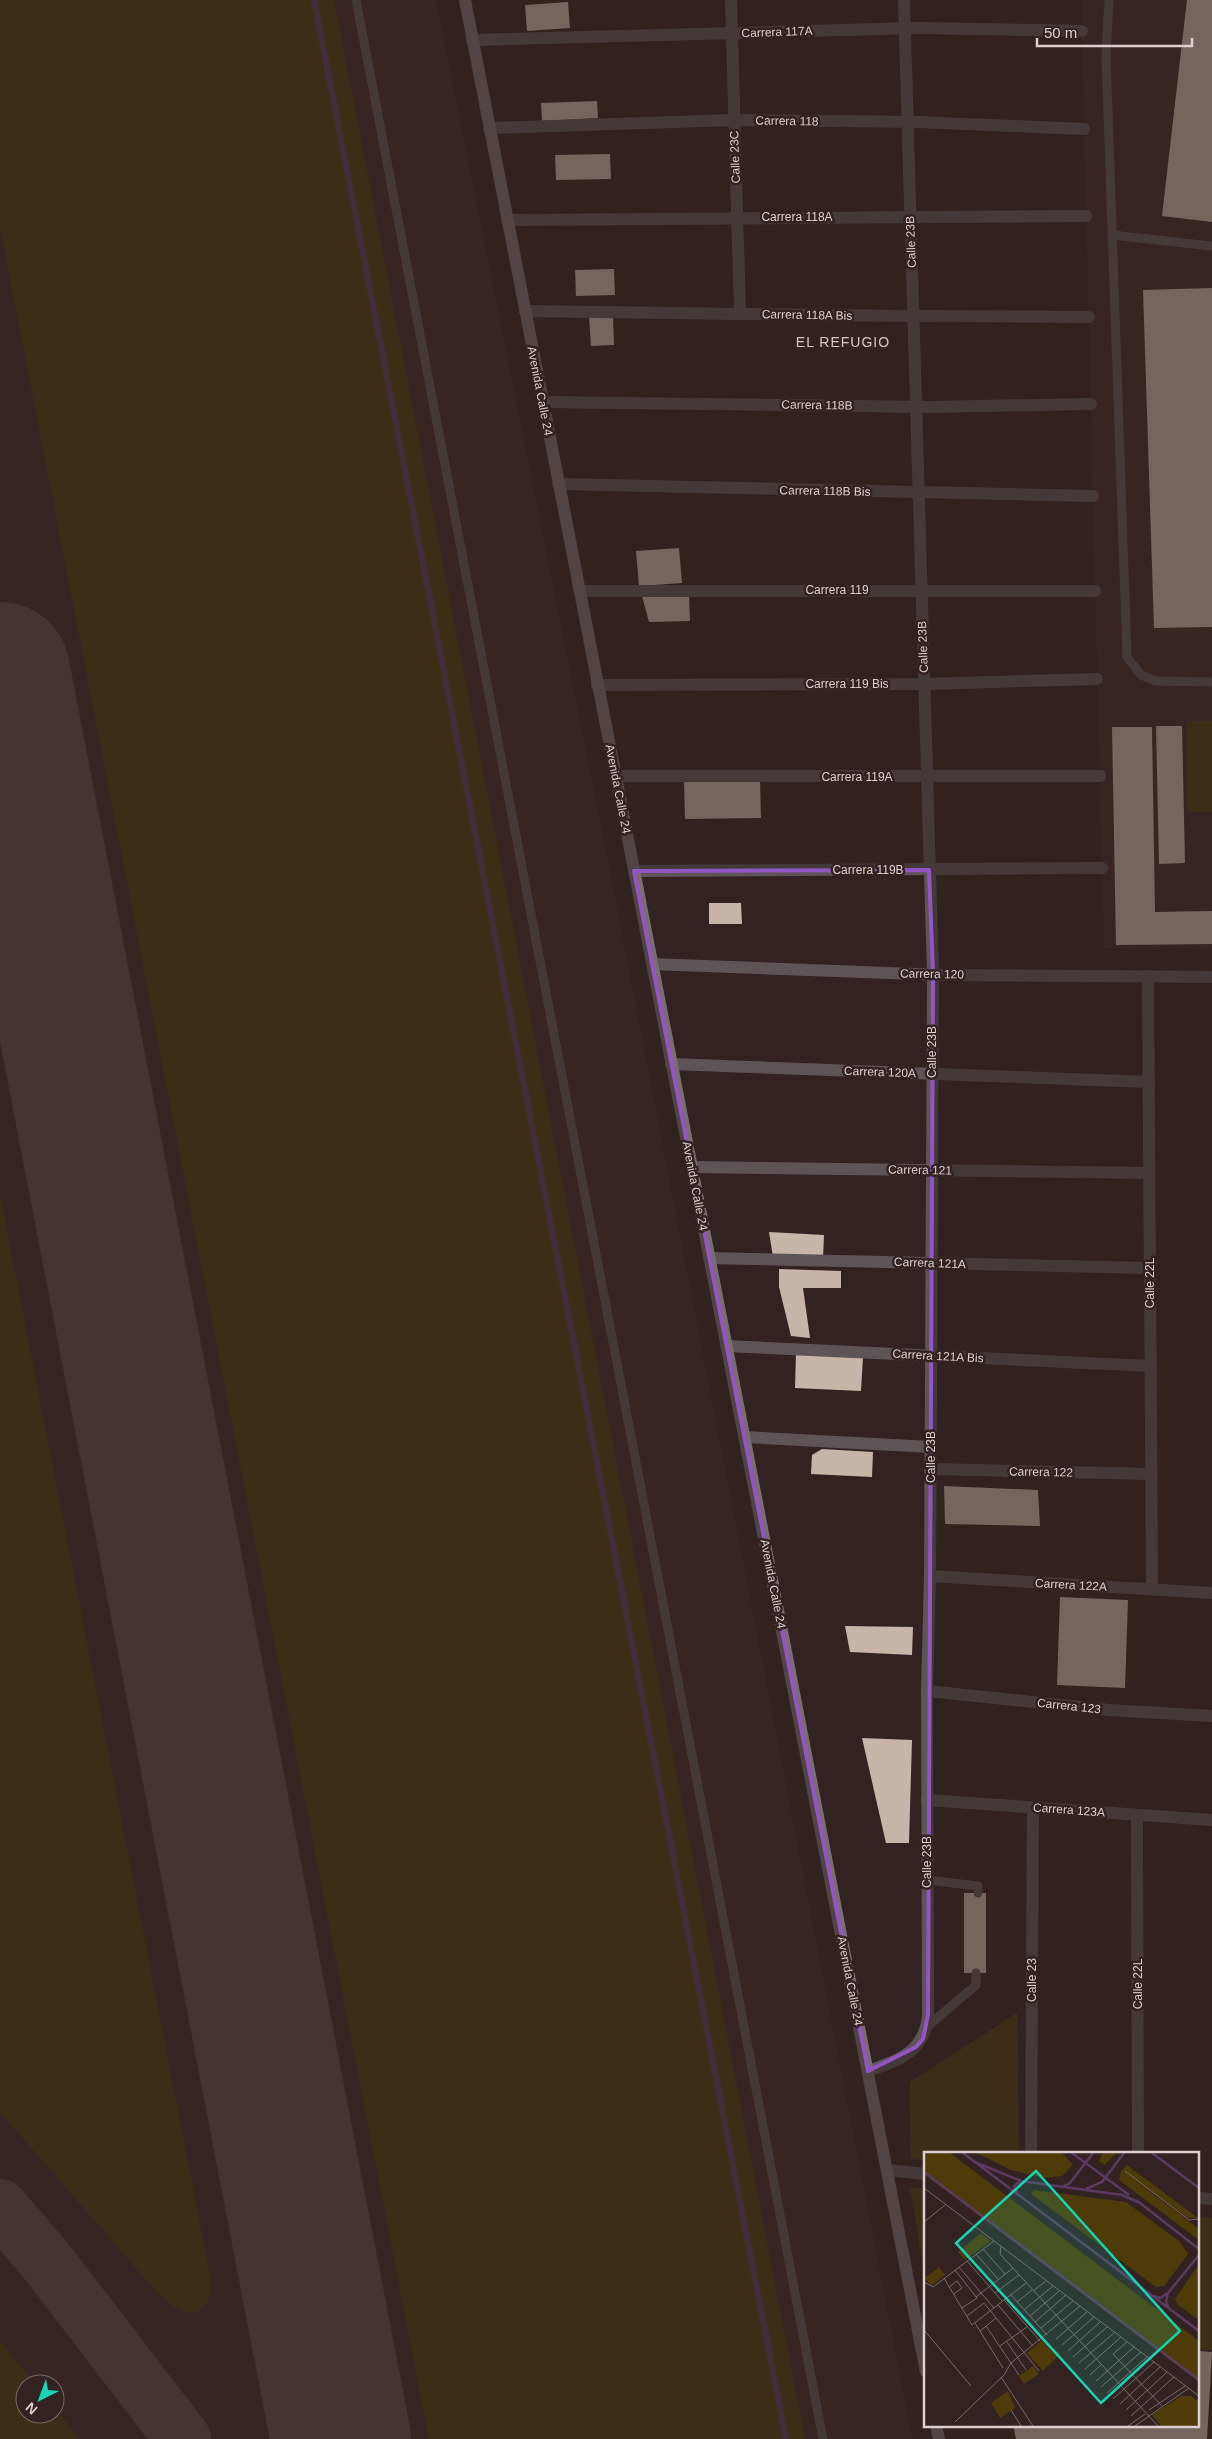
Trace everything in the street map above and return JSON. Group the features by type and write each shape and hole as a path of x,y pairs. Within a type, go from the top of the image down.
{"main road":[{"name":"Avenida Calle 24","path":"465,0 924,2362"},
{"path":"936,2426 939,2439"}],"street":[{"name":"Calle 23C","path":"731,0 740,314"},
{"name":"Calle 23B","path":"904,0 933,974 930,1576 927,1692 927,2027"},
{"name":"Carrera 117A","path":"472,40 905,29 1082,31"},
{"name":"Carrera 118","path":"489,128 734,120 907,122 1084,129"},
{"name":"Carrera 118A","path":"507,220 1086,216"},
{"name":"Carrera 118A Bis","path":"525,311 913,316 1089,316"},
{"name":"Carrera 118B","path":"542,402 915,406 1091,404"},
{"name":"Carrera 118B Bis","path":"558,484 1093,496"},
{"name":"Carrera 119","path":"579,591 1095,591"},
{"name":"Carrera 119 Bis","path":"598,685 924,684 1097,679"},
{"name":"Carrera 119A","path":"615,776 1100,776"},
{"name":"Carrera 119B","path":"634,871 1102,868"},
{"name":"Carrera 120","path":"652,964 933,974 1212,977"},
{"name":"Calle 22L","path":"1148,976 1152,1589"},
{"name":"Carrera 120A","path":"671,1064 1149,1082"},
{"name":"Carrera 121","path":"691,1167 1149,1173"},
{"name":"Carrera 121A","path":"709,1258 1150,1268"},
{"name":"Carrera 121A Bis","path":"726,1346 1150,1366"},
{"path":"744,1437 931,1447"},
{"name":"Carrera 122","path":"930,1469 1151,1474"},
{"name":"Carrera 122A","path":"930,1576 1212,1593"},
{"name":"Carrera 123","path":"927,1692 1109,1710 1212,1716"},
{"name":"Carrera 123A","path":"927,1800 1212,1820"},
{"name":"Calle 23","path":"1031,2152 1033,1808"},
{"name":"Calle 22L","path":"1137,1815 1138,2152"},
{"path":"868,2070 890,2063 916,2047 923,2039 927,2027"},
{"path":"887,2170 924,2174"}],"lane":[{"path":"356,0 823,2439"},
{"path":"1110,0 1106,55 1128,657 1141,675 1156,681 1212,682"},
{"path":"1112,235 1212,246"},
{"path":"927,1880 978,1886 978,1893"},
{"path":"927,2027 976,1985 976,1973"}],"highlighted area":[{"path":"929,870 933,974 928,2015 923,2039 916,2047 868,2071 634,871"}],"shaded area":[{"path":"0,0 436,0 610,872 912,2439 0,2439"},
{"path":"0,0 334,0 805,2439 429,2439 0,227"},
{"path":"1081,0 1212,0 1212,949 1104,948"},
{"path":"1187,721 1212,721 1212,812 1187,812"},
{"path":"0,1195 211,2281 208,2301 196,2312 182,2311 157,2292 0,2112"},
{"path":"1017,2013 1019,2152 924,2152 924,2160 911,2159 910,2082"},
{"path":"910,2187 924,2189 924,2272"},
{"path":"1200,2217 1212,2218 1212,2350 1200,2349"},
{"path":"0,2342 27,2374 15,2374 15,2424 65,2424 65,2421 79,2439 0,2439"}],"building":[{"path":"1187,0 1212,0 1212,222 1162,216"},
{"path":"568,2 570,28 527,31 525,5"},
{"path":"597,101 598,118 542,121 541,103"},
{"path":"610,154 611,179 556,180 555,155"},
{"path":"614,269 615,295 576,296 575,270"},
{"path":"1212,288 1212,627 1154,628 1143,290"},
{"path":"613,316 614,345 591,346 589,317"},
{"path":"679,548 682,583 639,586 636,551"},
{"path":"689,595 690,621 649,622 642,596"},
{"path":"1156,726 1182,726 1185,863 1159,864"},
{"path":"1112,727 1152,727 1155,912 1212,911 1212,944 1116,945"},
{"path":"760,779 761,818 685,819 684,780"},
{"path":"709,903 741,903 742,924 709,924"},
{"path":"769,1232 824,1235 823,1259 773,1257"},
{"path":"779,1269 841,1271 841,1288 803,1288 810,1338 791,1336 779,1287"},
{"path":"796,1353 863,1357 861,1391 795,1388"},
{"path":"822,1449 873,1452 872,1477 811,1474 812,1455"},
{"path":"944,1486 1038,1490 1040,1526 945,1524"},
{"path":"1060,1597 1128,1600 1125,1688 1057,1685"},
{"path":"845,1626 913,1627 912,1655 850,1652"},
{"path":"862,1738 912,1740 909,1843 886,1843"},
{"path":"964,1893 986,1893 986,1973 964,1973"},
{"path":"1200,2351 1212,2352 1207,2439 1016,2439 1013,2426 1200,2426"}],"waterway":[{"path":"314,0 786,2439"}],"taxiway":[{"path":"0,2207 47,2262 183,2439"},
{"path":"319,2439 328,2372"}],"runway":[{"path":"0,672 341,2439"}],"district":[{"name":"EL REFUGIO","path":"843,342"}]}
